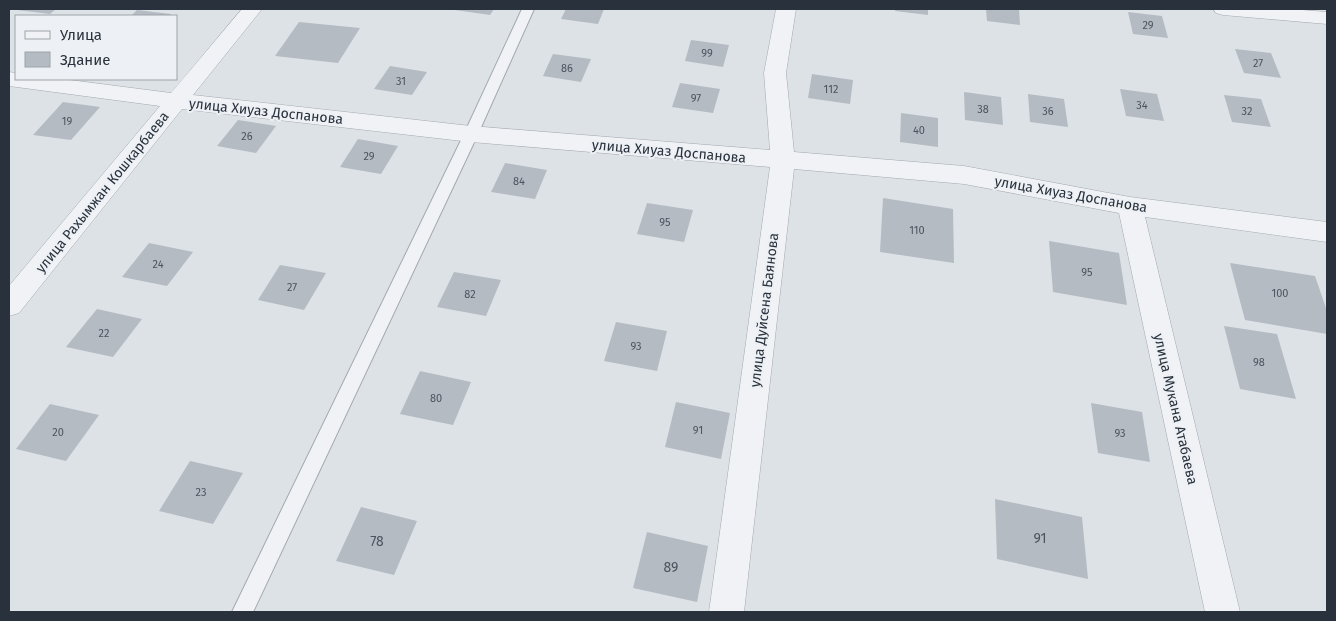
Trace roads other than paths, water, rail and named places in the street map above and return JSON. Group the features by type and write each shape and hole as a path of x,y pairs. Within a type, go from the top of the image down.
{"street":[{"name":"улица Рахымжан Кошкарбаева","path":"9,305 252,9"},
{"name":"улица Дуйсена Баянова","path":"727,612 783,161 775,72 786,9"},
{"path":"1223,9 1327,18"},
{"name":"улица Хиуаз Доспанова","path":"17,80 176,101 470,134 964,176 1130,206 1327,232"},
{"name":"улица Мукана Атабаева","path":"1130,206 1223,612"}],"lane":[{"path":"242,612 528,9"}]}
